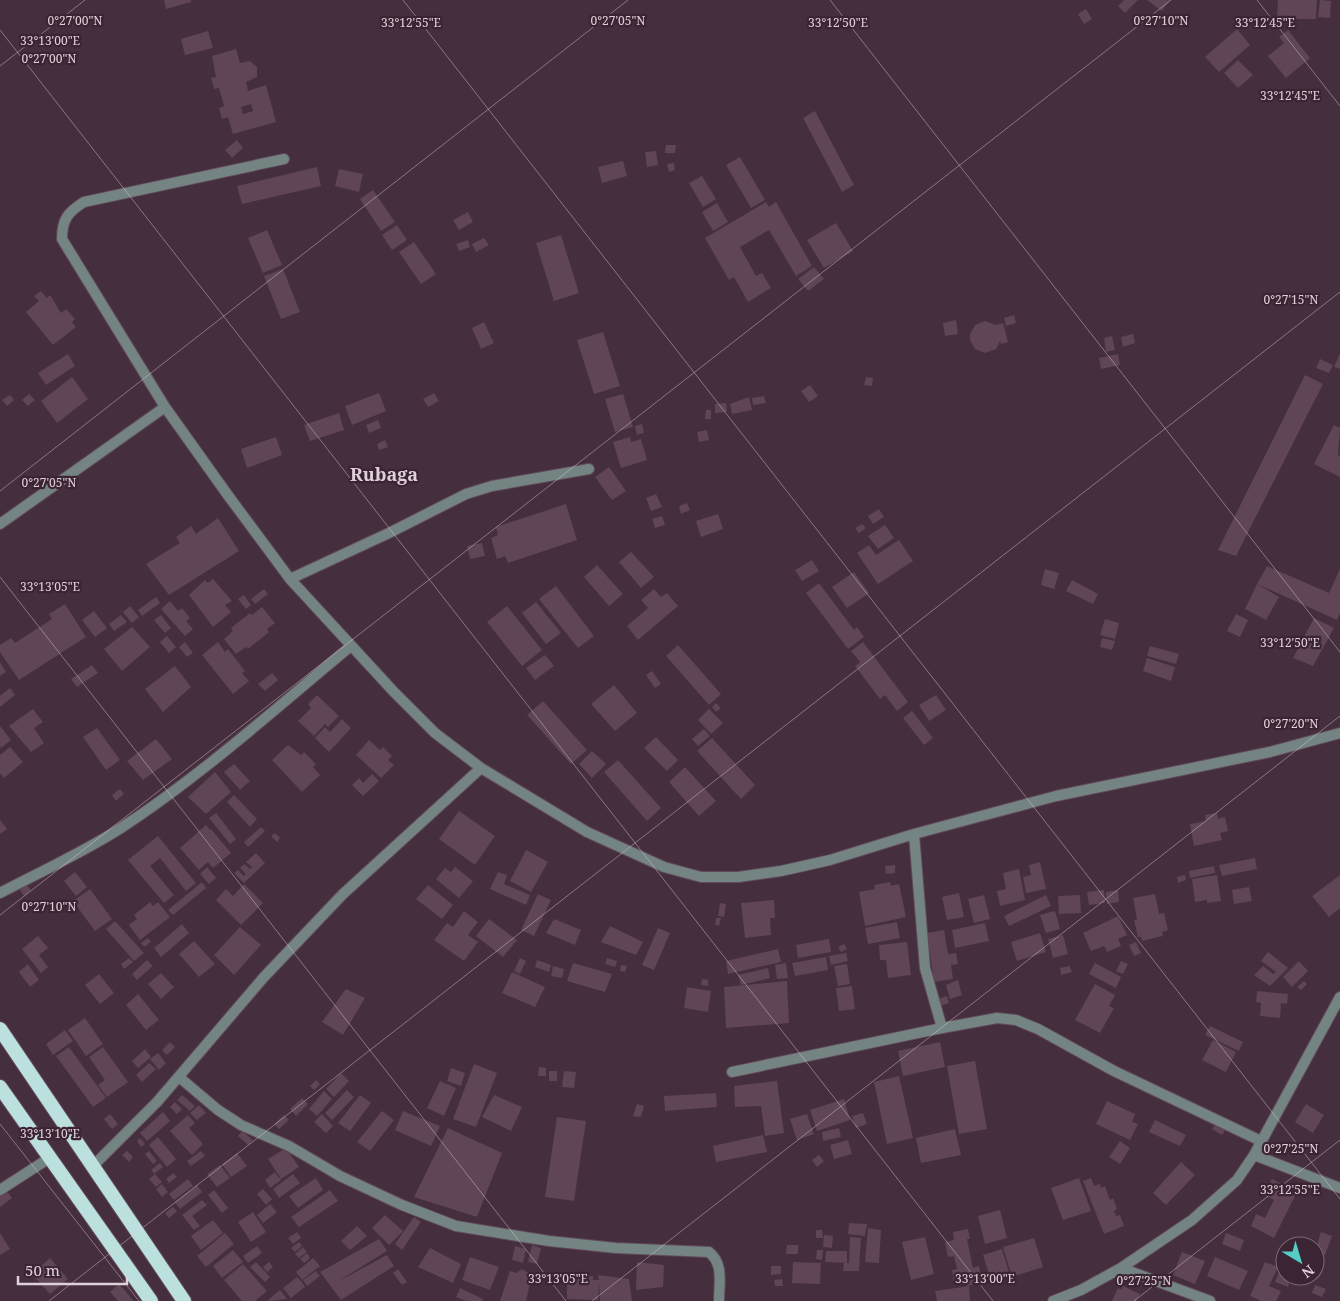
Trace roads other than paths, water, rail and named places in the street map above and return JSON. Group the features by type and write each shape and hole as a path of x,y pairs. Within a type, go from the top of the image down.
{"highway":[{"path":"0,1028 184,1301"},
{"path":"0,1087 51,1156 151,1301"}],"street":[{"path":"284,159 84,202 69,212 62,224 62,238 165,407 290,579 351,646 435,733 481,768 587,832 664,867 701,877 738,877 780,871 830,860 914,834 1056,796 1270,752 1340,733"},
{"path":"0,524 165,407"},
{"path":"290,579 389,534 466,494 492,486 589,469"},
{"path":"0,893 96,844 122,827 208,764 351,646"},
{"path":"92,1166 157,1102 264,977 343,894 481,768"},
{"path":"914,834 925,968 942,1028"},
{"path":"1054,1301 1081,1290 1120,1268 1192,1220 1218,1199 1237,1180 1254,1155 1340,997"},
{"path":"732,1072 996,1018 1016,1020 1038,1029 1114,1071 1261,1141"},
{"path":"179,1077 218,1110 241,1125 289,1146 366,1189 456,1226 549,1242 616,1248 709,1252 716,1258 720,1268 719,1301"},
{"path":"1254,1155 1340,1188"},
{"path":"0,1190 51,1156"},
{"path":"1120,1268 1210,1301"}],"district":[{"name":"Rubaga","path":"384,475"}]}
